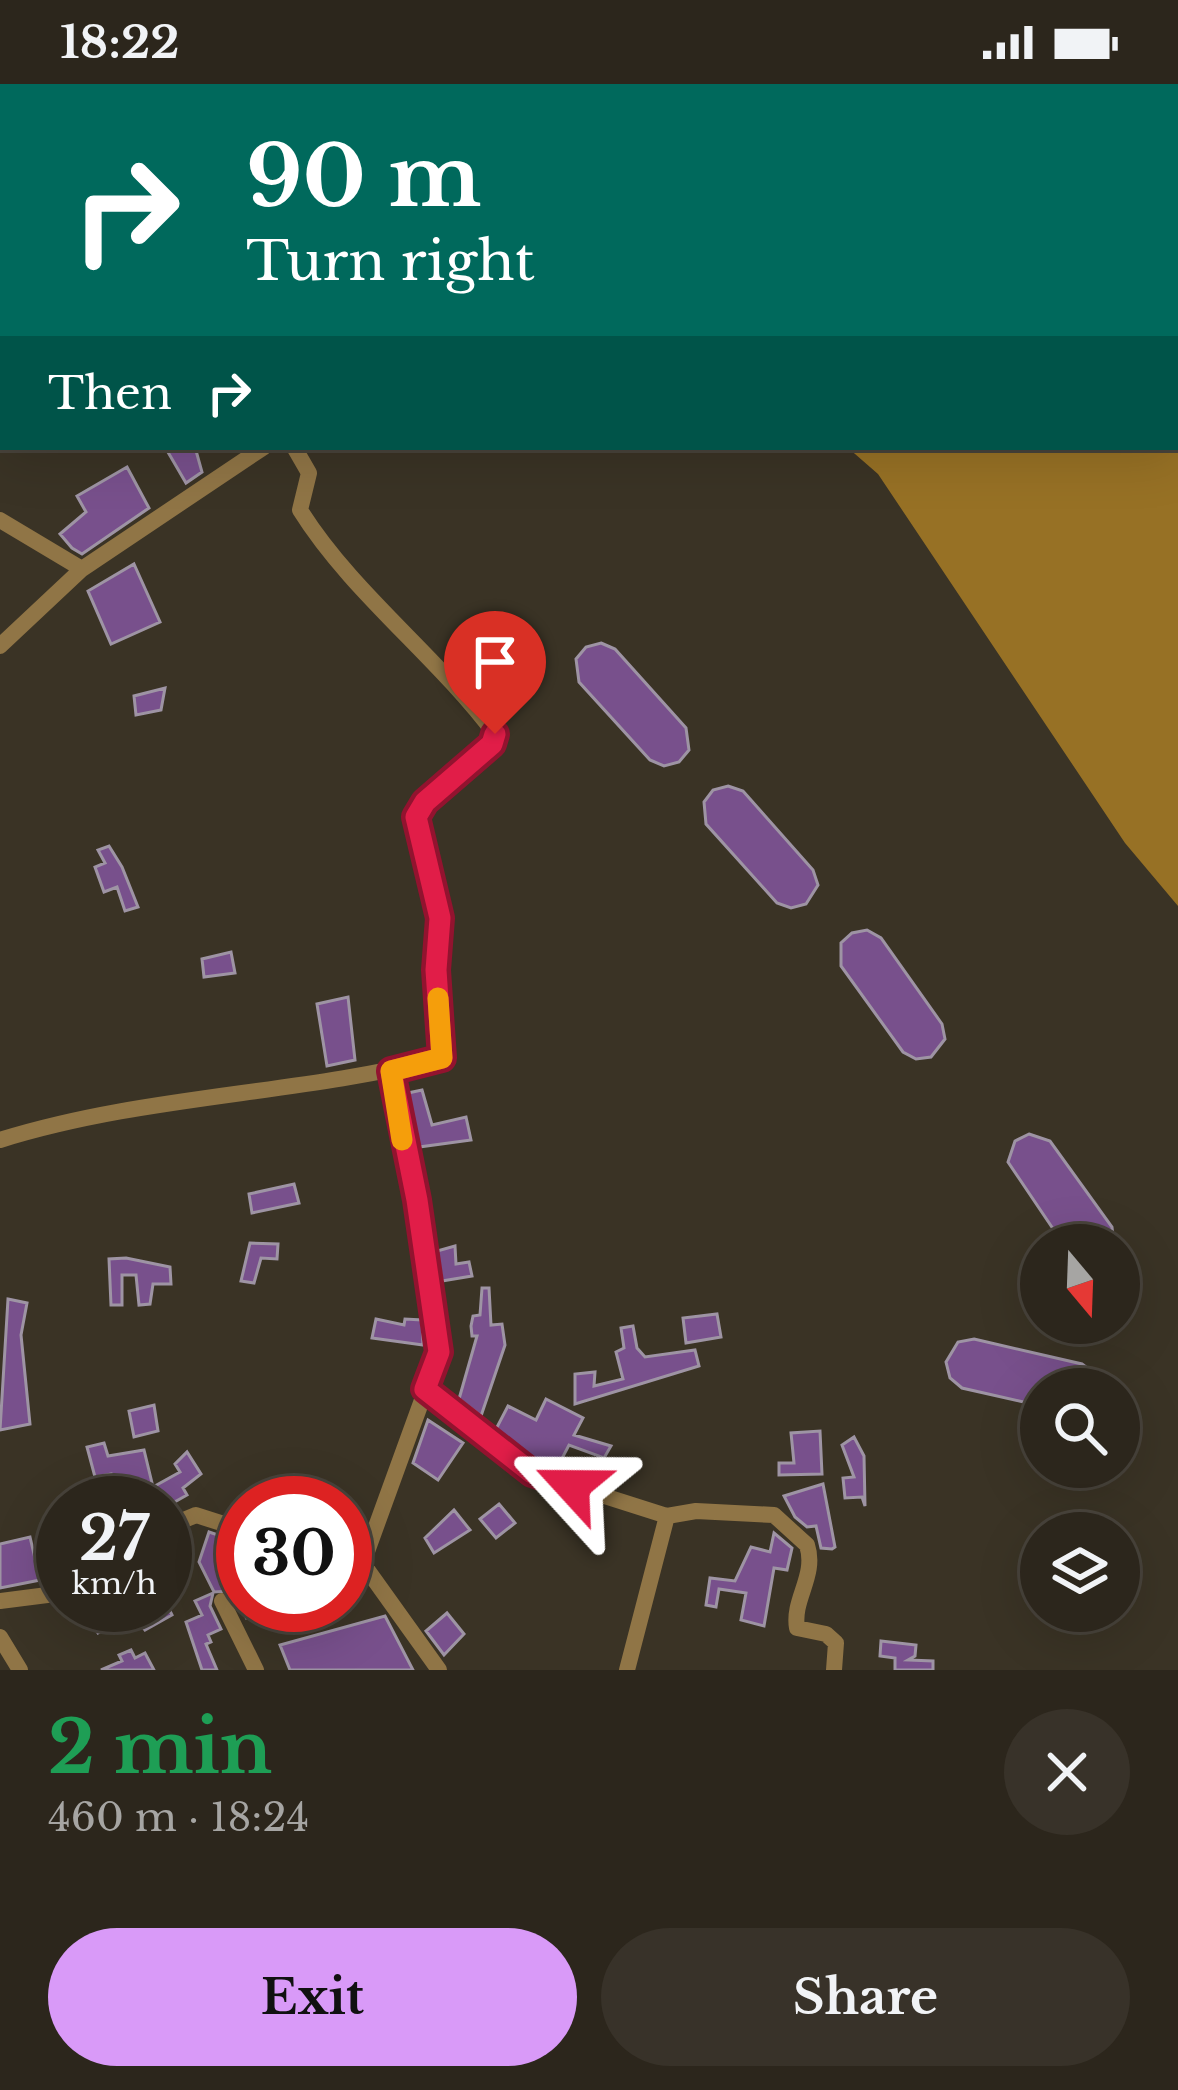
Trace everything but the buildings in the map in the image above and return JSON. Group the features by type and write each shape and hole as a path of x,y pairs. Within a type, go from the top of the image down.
{"street":[{"path":"0,646 82,568 259,450"},
{"path":"0,1140 113,1111 338,1083 442,1058 436,970 440,918 416,817 425,802 492,744 495,734 390,613 321,545 301,510 309,472 296,450"},
{"path":"0,520 82,568"},
{"path":"372,1537 439,1352 417,1200 391,1071"},
{"path":"425,1389 532,1473 667,1516 696,1511 774,1515 807,1545 811,1573 795,1618 797,1628 826,1634 836,1643 834,1670"},
{"path":"627,1670 667,1516"},
{"path":"372,1575 439,1670"},
{"path":"0,1601 36,1596"},
{"path":"237,1632 256,1670"},
{"path":"0,1637 20,1670"}],"shaded area":[{"path":"850,450 1178,450 1178,906 1125,843 878,474"}],"slow traffic":[{"path":"402,1140 391,1071 442,1058 438,998"}],"route":[{"path":"495,734 492,744 425,802 416,817 440,918 436,970 442,1058 391,1071 392,1094 417,1200 439,1352 425,1389 532,1473 572,1486"}]}
